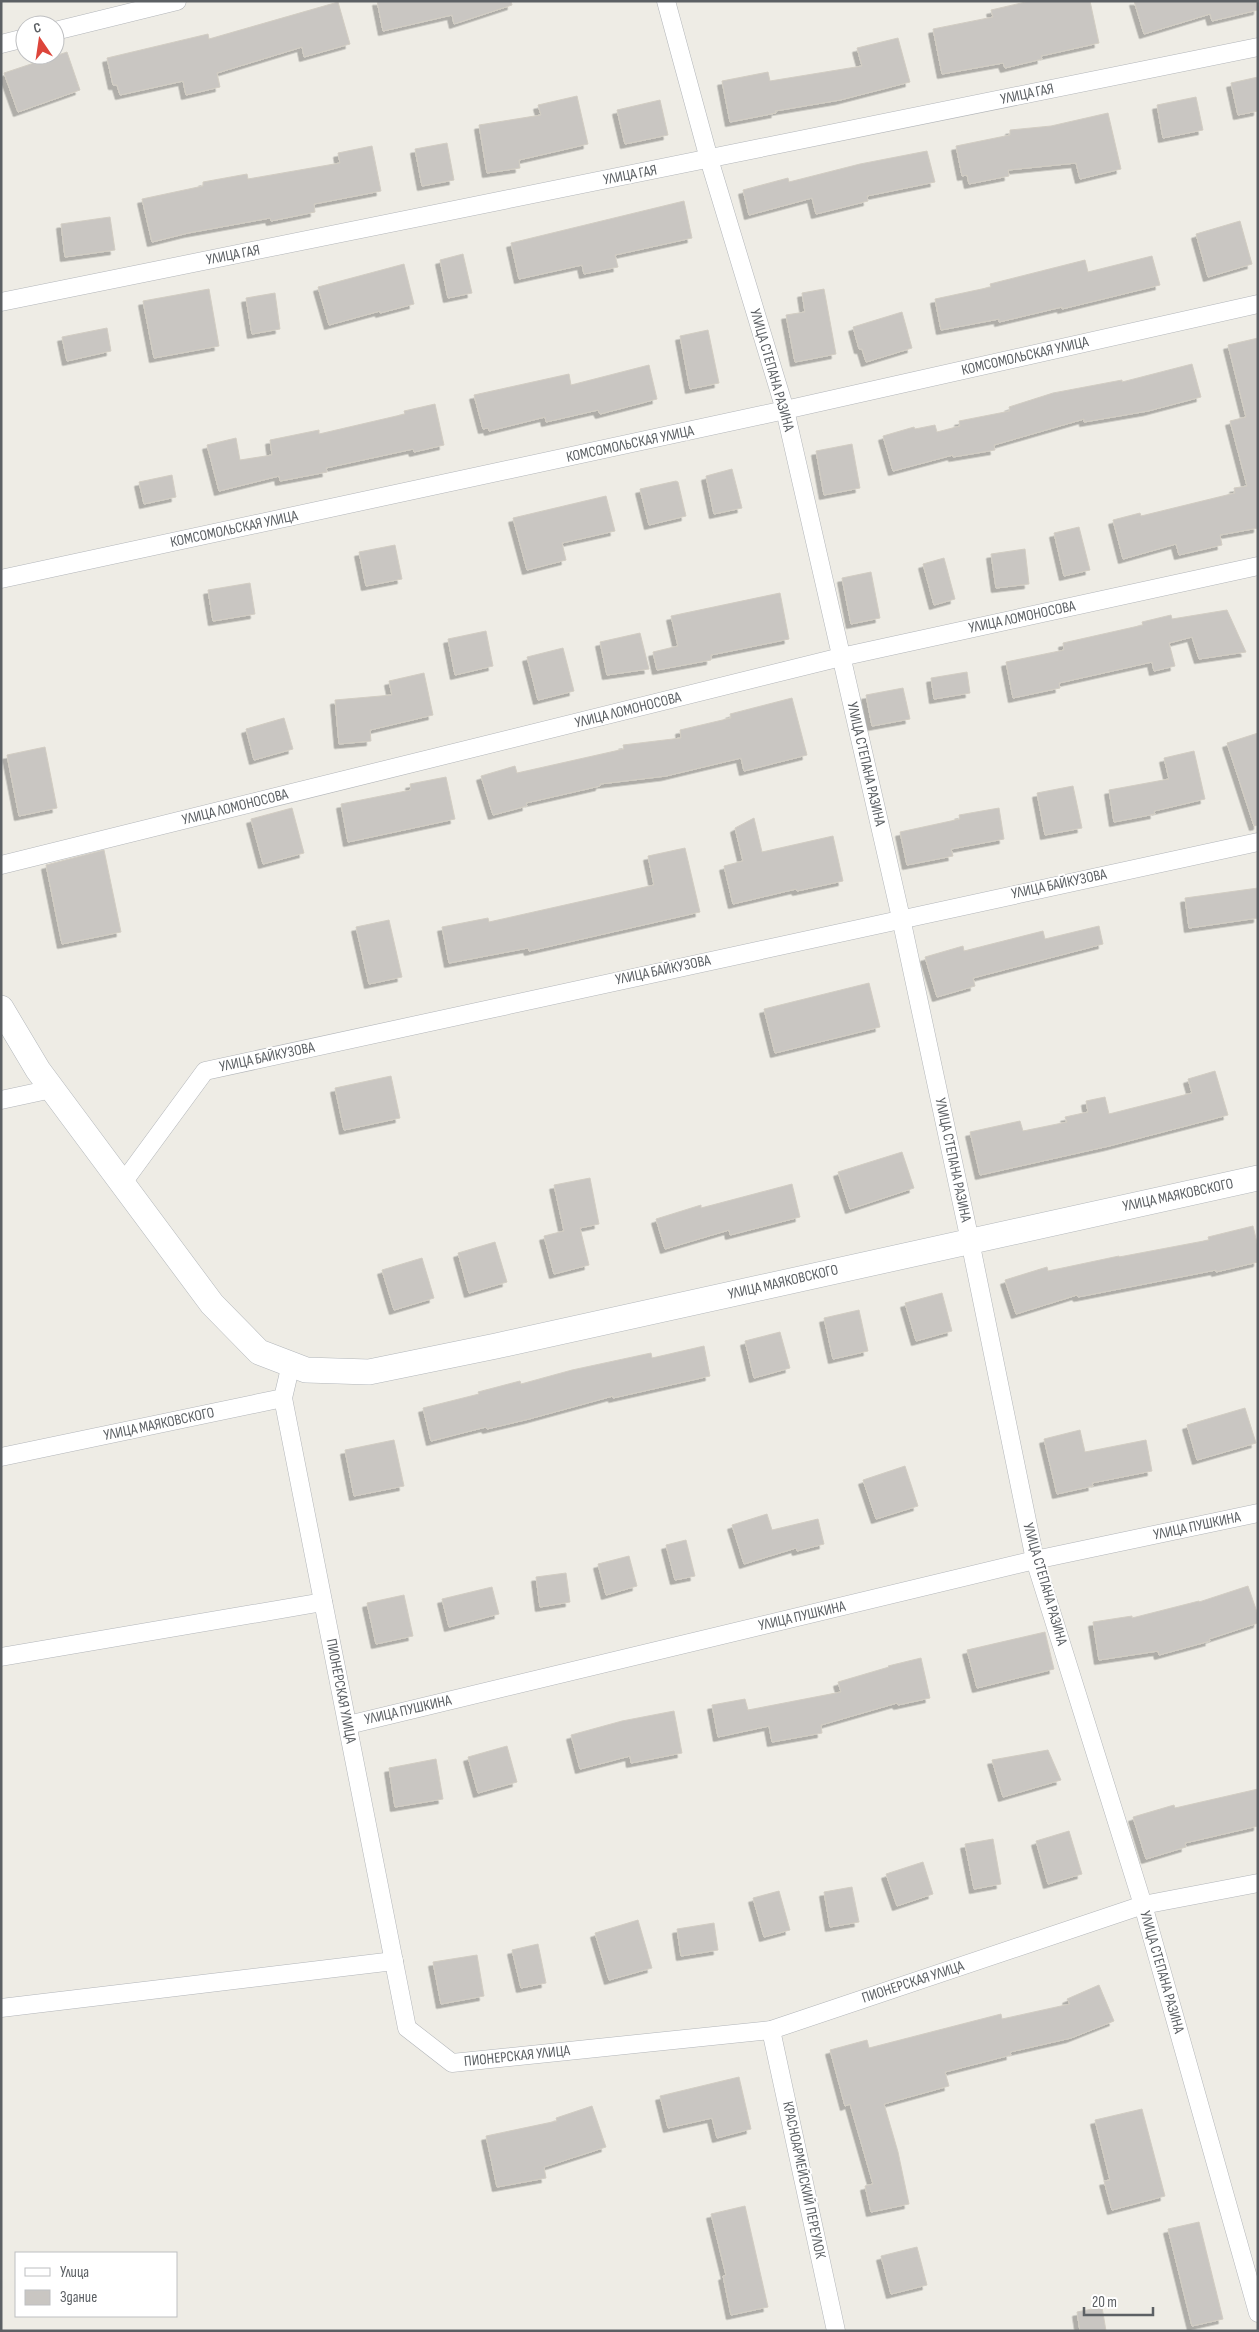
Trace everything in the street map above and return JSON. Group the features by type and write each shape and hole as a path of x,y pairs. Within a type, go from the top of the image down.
{"street":[{"path":"65,29 176,1"},
{"name":"УЛИЦА СТЕПАНА РАЗИНА","path":"666,1 709,159 785,410 901,918 970,1240 1035,1560 1143,1905 1258,2313"},
{"path":"1,44 15,40"},
{"name":"УЛИЦА ГАЯ","path":"1,302 1258,47"},
{"name":"КОМСОМОЛЬСКАЯ УЛИЦА","path":"1,579 785,410 1258,304"},
{"name":"УЛИЦА ЛОМОНОСОВА","path":"1,865 841,657 1258,566"},
{"name":"УЛИЦА БАЙКУЗОВА","path":"122,1184 205,1071 901,918 1258,842"},
{"name":"УЛИЦА МАЯКОВСКОГО","path":"1,1008 38,1070 212,1304 259,1352 298,1367 369,1372 496,1346 1258,1178"},
{"path":"1,1100 52,1089"},
{"path":"282,1398 298,1367"},
{"name":"УЛИЦА МАЯКОВСКОГО","path":"1,1457 282,1398"},
{"name":"ПИОНЕРСКАЯ УЛИЦА","path":"282,1398 407,2028 452,2063 771,2030 1143,1905 1258,1883"},
{"name":"УЛИЦА ПУШКИНА","path":"348,1724 1035,1560 1258,1513"},
{"path":"1,1658 323,1602"},
{"path":"1,2008 394,1961"},
{"name":"КРАСНОАРМЕЙСКИЙ ПЕРЕУЛОК","path":"771,2030 836,2331"}],"building":[{"path":"377,1 511,1 512,5 454,24 452,15 383,31"},
{"path":"1030,1 1090,1 1099,43 1041,56 1042,59 1005,68 1003,63 942,74 933,29 993,17 991,10"},
{"path":"1134,1 1258,1 1258,10 1212,21 1210,14 1144,34"},
{"path":"338,2 350,44 304,57 302,47 217,73 220,87 186,95 183,81 120,95 117,85 113,85 107,58 208,34 209,39"},
{"path":"898,38 910,82 840,100 775,111 776,113 730,122 722,81 768,72 770,81 862,66 857,48"},
{"path":"67,52 80,90 18,112 4,73 28,65 65,65 65,53"},
{"path":"1258,77 1258,111 1238,115 1231,83"},
{"path":"577,96 588,144 519,160 520,168 487,173 479,125 541,115 538,105"},
{"path":"1196,97 1203,130 1163,138 1157,105"},
{"path":"660,100 668,135 625,144 617,110"},
{"path":"1108,113 1121,169 1080,179 1076,163 1008,170 1009,176 969,184 967,175 962,176 956,146 1010,135 1010,130 1051,126"},
{"path":"447,143 454,180 422,186 415,149"},
{"path":"372,146 381,191 314,204 315,212 271,221 270,218 188,233 152,242 142,199 203,186 203,182 247,174 248,179 340,163 338,153"},
{"path":"927,151 935,182 867,196 868,201 816,214 812,198 749,215 743,190 788,178 789,182 860,164"},
{"path":"684,201 692,238 615,255 618,267 584,274 582,265 519,279 511,243"},
{"path":"110,217 115,250 65,257 61,224"},
{"path":"1240,221 1252,264 1208,277 1196,234"},
{"path":"463,254 472,293 448,298 440,260"},
{"path":"1152,256 1160,285 999,322 999,319 941,330 935,299 991,287 990,284 1085,260 1088,272"},
{"path":"404,264 414,304 329,325 318,287"},
{"path":"209,289 219,346 154,358 143,301"},
{"path":"824,289 836,354 795,362 786,315 805,312 802,293"},
{"path":"275,293 280,329 252,334 246,298"},
{"path":"902,312 912,348 866,362 862,349 859,349 853,327"},
{"path":"107,328 111,351 67,361 62,337"},
{"path":"708,330 719,383 690,389 680,336"},
{"path":"1258,338 1258,528 1220,535 1222,545 1179,555 1176,544 1123,559 1113,520 1140,513 1141,516 1235,493 1234,488 1247,486 1230,421 1246,417 1228,345"},
{"path":"1192,364 1201,397 1148,411 1084,422 1084,419 994,445 995,450 953,457 953,455 893,471 883,436 914,427 915,429 935,425 937,432 960,426 959,421 1010,411 1009,407 1053,393 1122,380 1122,382"},
{"path":"649,365 657,399 600,414 598,410 546,422 545,417 489,431 488,428 483,429 474,395 569,374 571,385"},
{"path":"435,404 444,445 414,452 413,449 326,468 327,472 280,481 279,476 219,491 207,445 236,438 240,460 272,455 270,440 319,430 319,434 405,414 404,411"},
{"path":"852,444 860,488 824,495 816,451"},
{"path":"732,469 742,508 714,514 706,476"},
{"path":"172,475 176,497 144,504 139,482"},
{"path":"678,482 686,516 649,525 640,489"},
{"path":"606,496 615,531 562,543 566,560 527,570 513,518"},
{"path":"1079,527 1090,570 1064,576 1054,533"},
{"path":"395,545 402,579 366,586 359,552"},
{"path":"1025,549 1029,584 996,588 991,554"},
{"path":"944,558 955,599 934,605 923,564"},
{"path":"871,572 880,618 851,624 842,578"},
{"path":"250,583 255,614 213,621 208,590"},
{"path":"780,593 789,639 711,655 711,660 657,670 653,652 678,646 671,616"},
{"path":"1227,610 1246,652 1199,659 1192,637 1169,643 1175,666 1154,671 1152,662 1059,683 1060,688 1013,698 1006,662 1064,650 1063,643 1143,625 1142,622 1171,615 1172,619"},
{"path":"486,631 493,666 455,675 448,639"},
{"path":"640,633 649,669 607,675 600,642"},
{"path":"563,648 574,691 538,700 527,657"},
{"path":"967,672 970,693 934,699 931,678"},
{"path":"424,673 433,715 370,730 371,741 339,744 335,700 392,695 389,681"},
{"path":"903,688 910,719 872,726 866,695"},
{"path":"792,698 807,755 744,771 741,758 666,776 600,784 600,786 526,803 527,806 493,815 481,776 515,766 517,773 624,749 623,745 681,738 680,730 731,718 730,714"},
{"path":"284,718 293,749 254,760 246,729"},
{"path":"1258,733 1258,825 1254,826 1227,743"},
{"path":"45,747 57,808 19,816 7,755"},
{"path":"1194,751 1205,799 1154,811 1155,814 1114,822 1109,790 1169,779 1164,758"},
{"path":"446,777 455,819 348,842 341,804 411,790 410,784"},
{"path":"1073,786 1082,828 1045,835 1037,793"},
{"path":"292,808 304,853 263,864 251,819"},
{"path":"999,808 1004,839 951,849 953,856 907,865 900,832 960,819 959,815"},
{"path":"754,818 762,852 833,836 843,881 797,891 796,889 733,904 724,866 743,861 735,828"},
{"path":"685,848 700,912 529,951 528,948 449,963 442,927 488,918 489,922 654,885 648,856"},
{"path":"104,850 121,932 62,944 46,865"},
{"path":"1258,888 1258,918 1189,928 1185,898"},
{"path":"389,920 402,977 369,984 356,927"},
{"path":"1099,926 1103,944 973,978 975,986 937,997 925,957 963,946 964,951 1043,931 1045,939"},
{"path":"869,983 880,1027 775,1053 764,1009"},
{"path":"1215,1071 1228,1115 1109,1146 980,1175 970,1132 1020,1121 1023,1131 1067,1122 1065,1117 1088,1112 1086,1101 1105,1097 1109,1114 1192,1093 1188,1079"},
{"path":"391,1076 400,1118 344,1130 335,1088"},
{"path":"902,1152 914,1188 850,1209 838,1172"},
{"path":"590,1178 599,1224 580,1228 589,1265 554,1274 544,1236 564,1231 554,1185"},
{"path":"792,1184 800,1217 730,1235 729,1230 665,1249 656,1219 701,1205 701,1208"},
{"path":"1253,1226 1258,1247 1258,1262 1216,1272 1216,1270 1078,1297 1077,1295 1016,1314 1005,1280 1047,1267 1048,1271 1209,1240 1208,1237"},
{"path":"495,1242 507,1282 469,1293 458,1253"},
{"path":"422,1258 434,1298 394,1310 382,1270"},
{"path":"942,1293 952,1331 916,1341 905,1303"},
{"path":"859,1310 868,1351 833,1359 824,1318"},
{"path":"780,1332 790,1368 754,1378 745,1341"},
{"path":"704,1346 710,1376 613,1398 613,1396 529,1419 487,1429 486,1427 431,1441 423,1408 479,1394 478,1392 520,1381 521,1384 572,1370 651,1353 652,1358"},
{"path":"1245,1408 1256,1443 1197,1460 1187,1425"},
{"path":"1080,1430 1085,1452 1146,1440 1152,1471 1092,1483 1093,1486 1057,1494 1044,1439"},
{"path":"394,1440 404,1486 354,1496 345,1450"},
{"path":"905,1466 918,1506 876,1519 863,1480"},
{"path":"767,1514 772,1530 818,1519 824,1544 797,1551 796,1548 744,1564 732,1525"},
{"path":"686,1540 695,1576 675,1580 666,1545"},
{"path":"629,1556 637,1586 606,1595 598,1564"},
{"path":"566,1573 570,1602 540,1607 536,1577"},
{"path":"1248,1586 1258,1615 1258,1623 1209,1639 1210,1641 1159,1655 1158,1651 1099,1660 1093,1622 1132,1616 1132,1618 1199,1602"},
{"path":"492,1587 499,1614 449,1627 442,1599"},
{"path":"404,1595 413,1636 376,1644 367,1603"},
{"path":"1045,1632 1054,1669 977,1688 967,1650"},
{"path":"921,1658 930,1698 898,1705 897,1703 821,1725 822,1733 772,1742 769,1726 718,1737 712,1705 745,1699 748,1710 841,1692 838,1682"},
{"path":"674,1711 682,1753 631,1763 630,1756 580,1769 571,1735 622,1721"},
{"path":"507,1746 517,1782 478,1793 468,1757"},
{"path":"1048,1750 1061,1780 1003,1797 992,1760"},
{"path":"436,1759 443,1799 395,1807 389,1768"},
{"path":"1258,1789 1258,1826 1185,1843 1186,1847 1146,1859 1133,1817 1174,1805 1175,1808"},
{"path":"1069,1831 1082,1874 1048,1884 1036,1841"},
{"path":"993,1839 1001,1884 974,1889 965,1844"},
{"path":"923,1862 933,1894 897,1906 886,1874"},
{"path":"852,1887 859,1922 830,1927 824,1892"},
{"path":"779,1891 790,1930 764,1937 753,1898"},
{"path":"638,1920 652,1968 609,1980 595,1933"},
{"path":"714,1923 718,1950 681,1956 677,1929"},
{"path":"538,1944 546,1983 521,1988 512,1950"},
{"path":"477,1955 484,1996 441,2004 433,1962"},
{"path":"1099,1985 1114,2021 1071,2038 1010,2052 1011,2055 945,2072 949,2086 884,2104 898,2152 909,2204 871,2212 865,2186 873,2184 850,2104 845,2106 830,2050 867,2040 869,2048 1001,2014 1002,2019 1070,2004 1067,1999"},
{"path":"739,2077 751,2129 717,2138 712,2118 668,2128 660,2096"},
{"path":"592,2106 606,2147 544,2167 546,2178 497,2187 486,2136 557,2121 556,2118"},
{"path":"1142,2109 1165,2196 1112,2210 1104,2181 1110,2180 1095,2120"},
{"path":"745,2206 768,2307 731,2315 723,2276 726,2275 711,2214"},
{"path":"1199,2222 1223,2319 1192,2326 1168,2229"},
{"path":"917,2247 927,2285 891,2294 881,2256"},
{"path":"1102,2307 1106,2331 1080,2331 1077,2312"}]}
